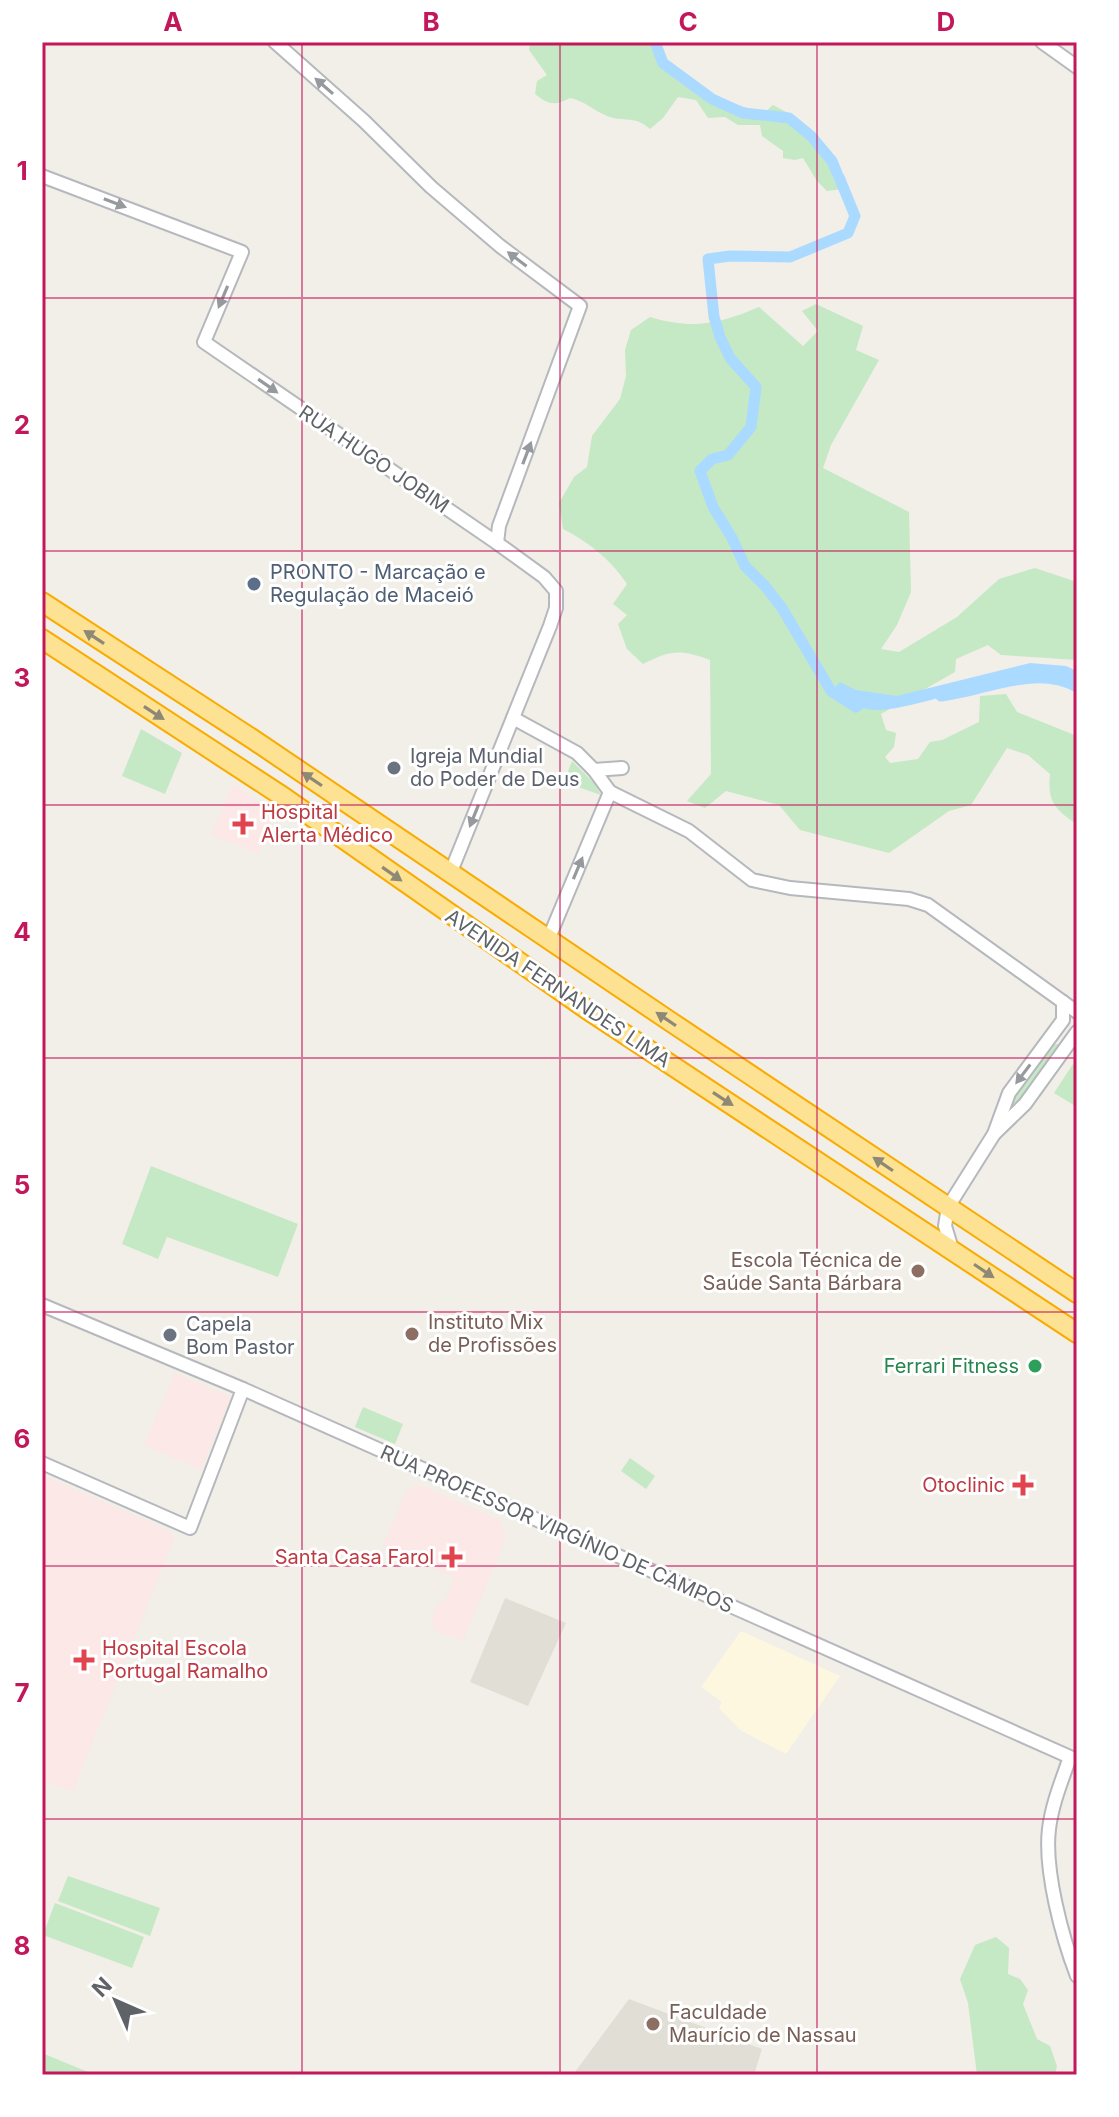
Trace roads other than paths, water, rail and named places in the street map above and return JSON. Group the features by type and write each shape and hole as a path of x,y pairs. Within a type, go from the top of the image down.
{"highway":[{"name":"AVENIDA FERNANDES LIMA","path":"42,602 254,740 1077,1293"},
{"name":"AVENIDA FERNANDES LIMA","path":"42,639 285,798 585,1008 1077,1333"}],"street":[{"path":"275,42 364,121 431,187 500,246 580,306 499,526 497,543"},
{"path":"1042,42 1077,67"},
{"name":"RUA HUGO JOBIM","path":"42,176 242,252 204,342 544,577 556,591 556,608 513,718"},
{"path":"485,535 499,526"},
{"path":"450,874 513,718 568,747 594,770 610,792 689,831 742,874 762,883 909,899 928,905 1077,1012"},
{"path":"594,770 622,768"},
{"path":"548,940 610,792"},
{"path":"952,1249 945,1226 948,1207 994,1134 1009,1093 1063,1020 1063,1002"},
{"path":"1063,1020 1077,1018"},
{"path":"994,1134 1025,1104 1077,1032"},
{"name":"RUA PROFESSOR VIRGÍNIO DE CAMPOS","path":"42,1305 243,1389 1070,1757 1049,1828 1048,1854 1052,1886 1077,1976"},
{"path":"42,1463 190,1528 243,1389"}],"water":[{"path":"1030,663 1066,666 1077,671 1077,689 1061,680 1039,678 1011,681 876,710 858,706 831,691 840,682 856,690 897,696"}],"waterway":[{"path":"655,42 663,63 712,99 743,113 789,118 811,136 832,161 837,173"},
{"path":"839,177 855,216 848,233 790,257 730,256 708,259 714,317 720,337 730,358 756,387 751,427 728,455 712,459 700,471 713,507 745,566 782,608 831,691 856,707 864,700"},
{"path":"941,696 1027,678 1061,681 1077,687"}],"place":[{"name":"PRONTO - Marcação e Regulação de Maceió","path":"254,584"},
{"name":"Igreja Mundial do Poder de Deus","path":"394,768"},
{"name":"Hospital Alerta Médico","path":"243,824"},
{"name":"Escola Técnica de Saúde Santa Bárbara","path":"918,1271"},
{"name":"Instituto Mix de Profissões","path":"412,1334"},
{"name":"Capela Bom Pastor","path":"170,1335"},
{"name":"Ferrari Fitness","path":"1035,1366"},
{"name":"Otoclinic","path":"1023,1485"},
{"name":"Santa Casa Farol","path":"452,1557"},
{"name":"Hospital Escola Portugal Ramalho","path":"84,1660"},
{"name":"Faculdade Maurício de Nassau","path":"653,2024"}]}
